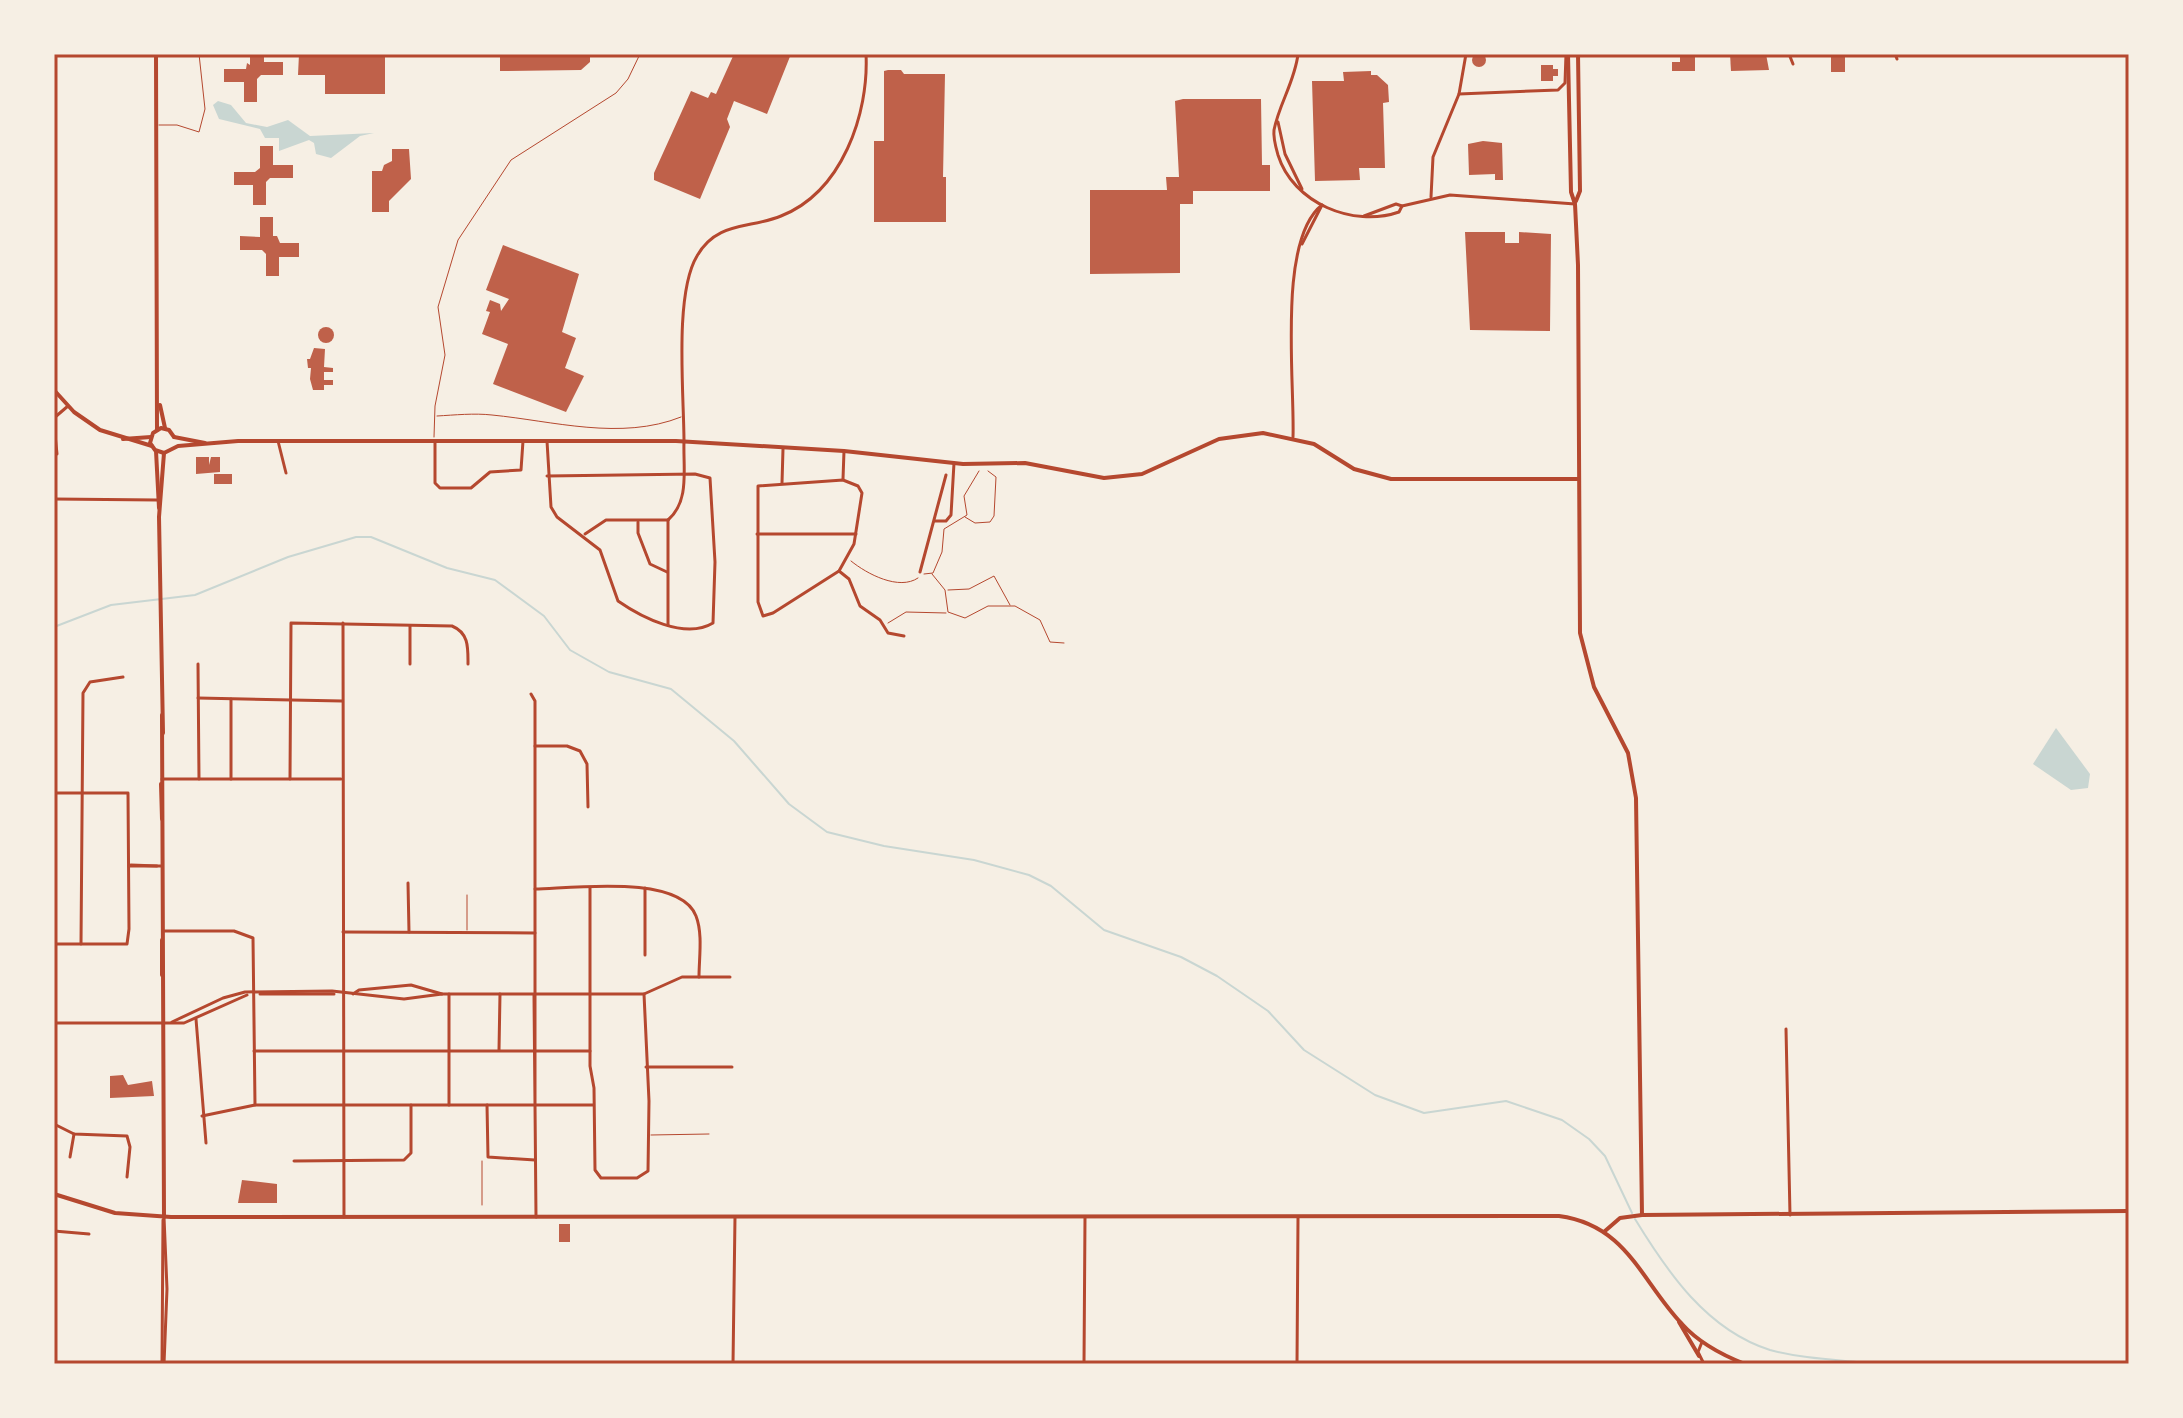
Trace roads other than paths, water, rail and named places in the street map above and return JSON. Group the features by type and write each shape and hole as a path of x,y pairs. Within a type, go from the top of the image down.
{"main road":[{"path":"123,439 151,437 157,430 156,54"},
{"path":"1567,54 1571,192 1575,204 1583,649 1594,687 1628,753 1636,798 1642,1215"},
{"path":"1575,204 1580,191 1578,54"},
{"path":"54,390 90,424 123,439 152,446"},
{"path":"159,403 165,429 174,437 205,443"},
{"path":"157,430 165,429"},
{"path":"164,1217 159,866 162,715 159,508 164,453 172,447 278,441 684,442 844,451 954,463 1030,464 1087,477 1117,477 1158,468 1203,445 1233,435 1263,433 1293,437 1314,444 1354,469 1391,479 1578,479"},
{"path":"151,437 156,451 164,453"},
{"path":"172,447 174,437"},
{"path":"156,451 159,508"},
{"path":"54,1194 105,1211 164,1217 1552,1216 1583,1221 1605,1231 1635,1259 1699,1356"},
{"path":"1605,1231 1620,1218 1642,1215 2129,1211"},
{"path":"1678,1320 1702,1342 1745,1364"}],"street":[{"path":"668,626 668,520 682,501 685,300 690,268 701,249 717,233 791,212 826,182 844,153 863,111 867,87 866,54"},
{"path":"1298,54 1274,130 1280,161 1291,181 1322,205 1343,214 1381,217 1399,212 1402,206"},
{"path":"1431,197 1433,157 1459,94 1466,54"},
{"path":"1459,94 1563,86 1567,54"},
{"path":"1789,54 1793,64"},
{"path":"1278,122 1285,154 1302,190"},
{"path":"1363,216 1396,204 1402,206 1431,197 1464,195 1575,204"},
{"path":"1293,437 1292,282 1309,219 1322,205"},
{"path":"54,418 68,406"},
{"path":"54,425 57,454"},
{"path":"278,441 286,473"},
{"path":"435,441 435,483 444,488 471,488 490,472 521,470 523,441"},
{"path":"547,441 547,476 553,511 584,535 605,558 618,601 668,626 709,626 716,615 712,482 707,476 547,476"},
{"path":"782,483 783,449"},
{"path":"843,480 844,451"},
{"path":"934,521 948,520 954,463"},
{"path":"920,573 946,475"},
{"path":"843,480 858,486 862,493 856,534 848,558 839,571 773,613 763,616 758,609 758,486 782,483 819,484 843,480"},
{"path":"54,499 157,500"},
{"path":"638,520 638,533 648,560 653,568 667,572"},
{"path":"584,535 600,521 668,520"},
{"path":"757,534 856,534"},
{"path":"839,571 849,579 860,606 876,616 890,634 904,636"},
{"path":"290,779 291,623 458,629 467,640 468,664"},
{"path":"343,623 344,1217"},
{"path":"410,626 410,664"},
{"path":"198,664 199,779"},
{"path":"81,944 83,689 92,681 123,677"},
{"path":"531,694 535,701 536,1217"},
{"path":"198,698 342,701"},
{"path":"231,699 231,779"},
{"path":"535,746 567,746 580,751 587,769 588,807"},
{"path":"162,780 341,779"},
{"path":"54,793 128,793 129,866 127,944 54,944"},
{"path":"129,866 159,866"},
{"path":"408,883 409,932"},
{"path":"590,888 590,1051 595,1170 598,1176 637,1178 645,1175 648,1135 644,994"},
{"path":"535,889 645,888 672,892 691,906 699,931 699,977"},
{"path":"645,888 645,955"},
{"path":"162,931 249,934 254,941 257,994 255,1105"},
{"path":"343,932 535,933"},
{"path":"172,1022 230,995 335,993 404,999 442,994 644,994 678,978 730,977"},
{"path":"353,994 359,990 411,985 442,994"},
{"path":"54,1023 196,1019 248,994"},
{"path":"449,994 449,1105"},
{"path":"499,1051 500,994"},
{"path":"196,1019 206,1143"},
{"path":"1786,1029 1790,1215"},
{"path":"254,1051 590,1051"},
{"path":"646,1067 732,1067"},
{"path":"202,1116 255,1105 594,1105"},
{"path":"294,1161 407,1159 411,1153 411,1105"},
{"path":"487,1105 488,1157"},
{"path":"54,1124 74,1134 127,1136 130,1147 127,1177"},
{"path":"70,1157 74,1134"},
{"path":"482,1161 488,1157 535,1160"},
{"path":"163,1364 164,1217"},
{"path":"733,1364 735,1217"},
{"path":"1084,1364 1085,1217"},
{"path":"1297,1364 1298,1218"},
{"path":"54,1231 89,1234"},
{"path":"1702,1342 1699,1356 1704,1364"}],"lane":[{"path":"157,125 177,125 199,132 205,109 199,54"},
{"path":"435,441 434,416 445,355 438,307 458,240 511,160 616,93 628,79 640,54"},
{"path":"434,416 486,414 562,427 642,426 684,416"},
{"path":"467,895 467,932"},
{"path":"648,1135 709,1134"},
{"path":"482,1161 482,1205"}],"waterway":[{"path":"54,627 111,605 195,595 288,557 356,537 371,537 447,568 495,580 544,616 570,650 609,672 671,689 734,741 789,804 827,832 884,846 974,860 1029,875 1051,886 1104,930 1181,957 1217,976 1268,1011 1304,1050 1375,1095 1424,1113 1506,1101 1562,1120 1589,1139 1605,1156 1632,1213"},
{"path":"1635,1219 1691,1297 1727,1329 1770,1350 1875,1364"}]}
